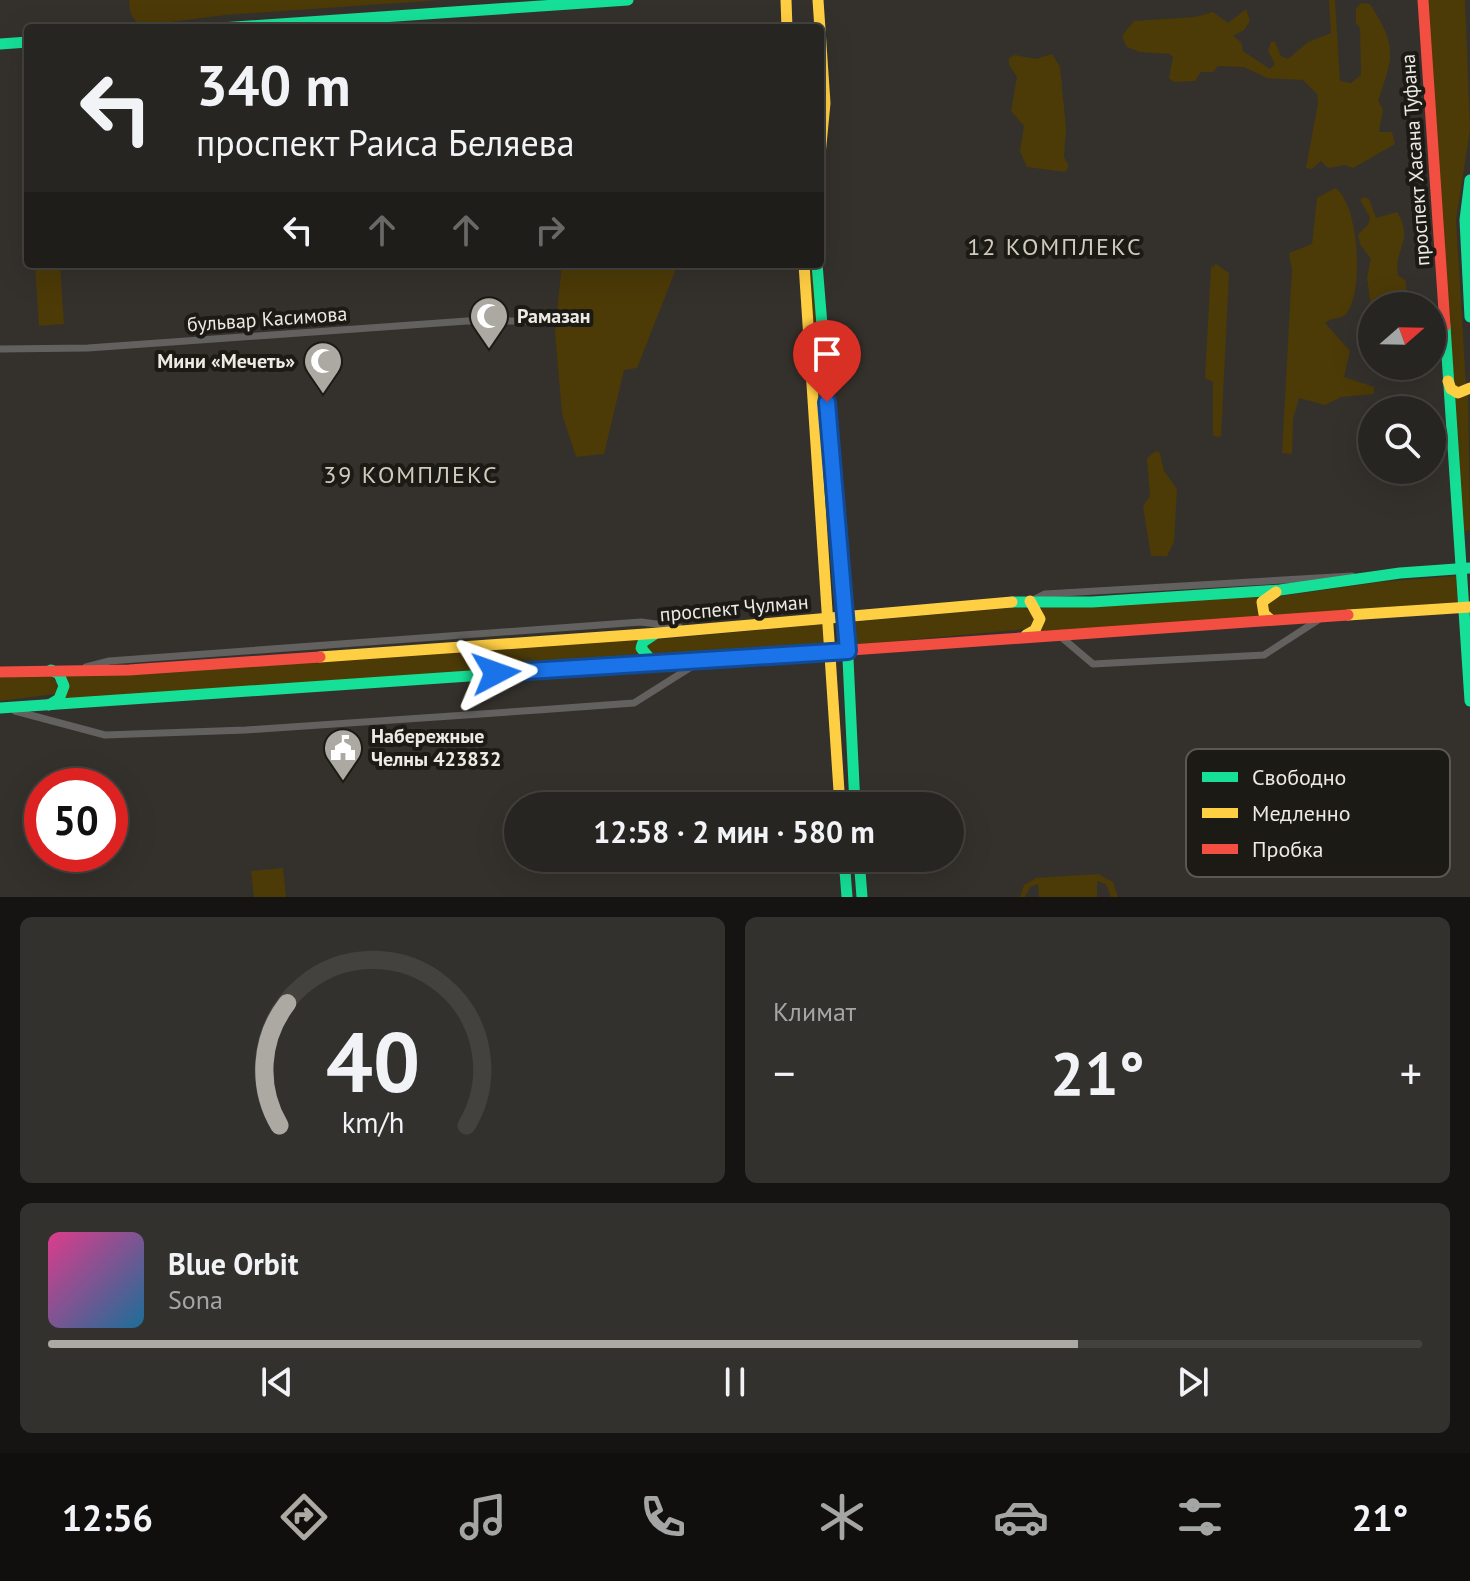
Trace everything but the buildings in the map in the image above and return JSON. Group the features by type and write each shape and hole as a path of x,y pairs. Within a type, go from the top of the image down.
{"main road":[{"path":"279,24 628,0"},
{"path":"786,0 787,24"},
{"path":"818,0 820,24"},
{"name":"проспект Хасана Туфана","path":"1423,0 1447,376 1465,568 1470,701"},
{"path":"0,44 24,42"},
{"path":"824,75 824,101"},
{"path":"1470,180 1465,226 1470,317"},
{"path":"804,268 839,792"},
{"path":"817,268 846,617 846,671 854,792"},
{"path":"1447,376 1455,392 1465,392 1470,388"},
{"path":"823,545 830,552 841,546"},
{"name":"проспект Чулман","path":"0,672 129,670 659,633 1030,601 1092,602 1280,590 1362,577 1465,568"},
{"path":"1271,620 1264,614 1262,602 1280,590"},
{"path":"1024,636 1035,630 1040,619 1030,601"},
{"path":"3,708 1467,607"},
{"path":"653,662 641,648 648,637 659,633"},
{"path":"48,705 59,699 64,686 59,674 50,670"},
{"path":"845,872 847,897"},
{"path":"860,872 862,897"}],"street":[{"name":"бульвар Касимова","path":"0,349 88,348 467,321 538,321"},
{"path":"1030,601 1045,594 1341,574 1362,577"},
{"path":"1058,635 1093,664 1213,659 1264,655 1321,618"},
{"path":"74,670 109,661 641,622 693,629"},
{"path":"3,708 105,735 273,728 634,703 683,669 703,661"}],"shaded area":[{"path":"129,0 441,0 225,15 154,24 137,22"},
{"path":"1329,0 1335,0 1340,81 1351,83 1361,75 1360,28 1356,23 1356,9 1361,3 1370,4 1389,41 1390,61 1378,101 1383,109 1379,132 1392,132 1395,144 1353,168 1345,165 1328,168 1321,161 1312,169 1306,168 1318,103 1317,94 1303,80 1267,78 1244,67 1218,66 1213,72 1201,72 1195,81 1174,82 1169,78 1173,57 1170,54 1140,52 1127,47 1122,36 1134,21 1195,17 1213,12 1228,23 1246,9 1250,21 1244,30 1233,36 1241,42 1243,51 1270,69 1275,64 1268,51 1271,42 1275,42 1281,56 1288,59 1308,42 1331,33"},
{"path":"1427,0 1465,0 1470,130 1456,220 1466,386 1463,389 1454,385"},
{"path":"1052,54 1060,67 1066,128 1064,157 1069,166 1065,172 1027,167 1020,151 1024,126 1011,111 1017,77 1009,65 1009,58 1015,55 1036,59"},
{"path":"1335,188 1343,197 1354,228 1356,286 1347,313 1325,323 1350,351 1344,377 1374,387 1374,394 1341,397 1325,405 1299,398 1293,419 1292,454 1282,453 1292,269 1289,253 1312,244 1317,198"},
{"path":"1364,197 1369,199 1376,218 1397,212 1402,222 1404,238 1397,266 1398,275 1406,281 1406,292 1369,292 1367,277 1371,259 1360,244 1358,234 1368,225 1370,217 1360,200"},
{"path":"1216,264 1229,273 1221,436 1217,437 1213,435 1213,382 1205,378 1211,268"},
{"path":"35,268 60,268 64,324 39,326"},
{"path":"562,268 676,268 637,368 624,370 604,454 576,457 562,414 555,332"},
{"path":"808,268 814,268 833,550 829,546"},
{"path":"1468,394 1470,530 1463,531 1454,396"},
{"path":"1156,451 1160,453 1164,471 1177,489 1174,542 1167,556 1151,556 1143,506 1150,496 1147,458"},
{"path":"1456,576 1458,602 1277,616 1268,612 1267,603 1275,597 1380,582"},
{"path":"1261,595 1256,604 1261,617 1040,632 1045,623 1041,607"},
{"path":"1022,607 1035,614 1033,625 1025,629 854,645 852,622"},
{"path":"823,624 824,646 655,658 645,650 653,640"},
{"path":"639,638 635,647 642,659 62,700 64,674"},
{"path":"49,675 58,683 55,694 0,701 0,678"},
{"path":"283,868 286,897 254,897 251,871"},
{"path":"1098,874 1113,882 1118,897 1111,897 1106,884 1097,881 1097,897 1039,897 1038,884 1030,887 1025,897 1020,897 1024,885 1036,878"}],"traffic: fast":[{"path":"279,24 628,0"},
{"path":"0,44 24,42"},
{"path":"1470,180 1465,220 1470,317"},
{"path":"817,268 846,617 854,792"},
{"path":"1446,341 1470,701"},
{"path":"1012,602 1092,602 1280,590 1400,573 1470,568"},
{"path":"653,662 641,648 643,642 655,634"},
{"path":"0,708 808,653"},
{"path":"49,705 59,699 64,686 59,674 51,670"},
{"path":"845,872 847,897"},
{"path":"860,872 862,897"}],"traffic: slow":[{"path":"786,0 787,24"},
{"path":"818,0 820,24"},
{"path":"824,88 824,113"},
{"path":"804,268 839,792"},
{"path":"1448,381 1451,389 1458,393 1470,388"},
{"path":"1271,620 1264,614 1262,602 1276,592"},
{"path":"1026,635 1035,630 1040,619 1030,601"},
{"path":"320,657 659,633 1012,602"},
{"path":"1348,615 1470,607"}],"traffic: jam":[{"path":"1423,0 1443,292"},
{"path":"808,653 1348,615"},
{"path":"0,672 129,670 320,657"}],"place":[{"name":"Рамазан","path":"489,350"},
{"name":"Мини «Мечеть»","path":"323,395"},
{"name":"Набережные Челны 423832","path":"343,782"}],"district":[{"name":"12 КОМПЛЕКС","path":"1055,246"},
{"name":"39 КОМПЛЕКС","path":"411,474"}],"route":[{"path":"496,673 848,651 827,402"}]}
